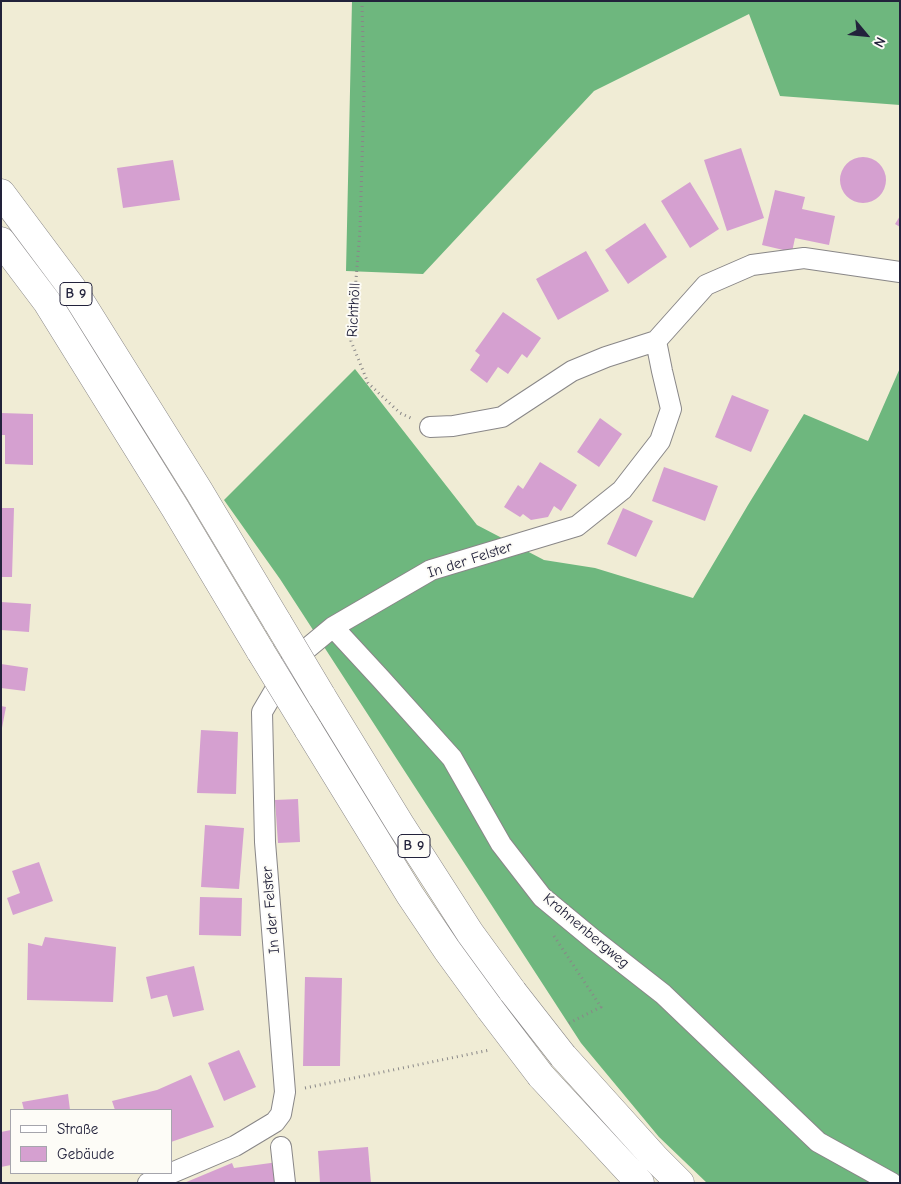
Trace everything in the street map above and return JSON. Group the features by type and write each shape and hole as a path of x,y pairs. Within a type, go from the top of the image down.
{"highway":[{"name":"B 9","path":"1,193 72,288 199,491 400,824 470,933 563,1056 680,1183"},
{"name":"B 9","path":"1,241 47,302 175,508 410,895 447,950 541,1076 640,1183"}],"street":[{"path":"430,427 453,426 502,417 572,371 606,356 656,341 706,286 752,265 804,258 900,272"},
{"name":"In der Felster","path":"172,1173 235,1146 275,1122 280,1114 285,1092 265,842 262,712 292,661 333,627 431,570 577,526 622,490 660,441 671,409 656,341"},
{"name":"Krahnenbergweg","path":"333,627 452,758 501,844 542,897 663,994 818,1142 892,1183"},
{"path":"281,1147 285,1183"},
{"name":"In der Felster","path":"148,1183 169,1174"}],"path":[{"name":"Richthöll","path":"362,1 364,92 360,230 350,341 368,383 400,413 430,427"},
{"path":"554,935 601,1007 559,1027"},
{"path":"285,1092 483,1052"}],"green space":[{"path":"352,1 900,1 900,105 780,96 749,14 594,91 423,274 346,271"},
{"path":"900,368 900,1183 707,1183 659,1137 581,1043 280,579 224,500 355,369 477,525 544,560 595,568 693,598 804,414 868,441"}],"building":[{"path":"741,148 764,218 727,231 704,160"},
{"path":"858,157 868,157 882,167 886,180 882,193 876,199 868,203 858,203 844,193 840,185 840,175 850,161"},
{"path":"173,160 180,200 123,208 117,168"},
{"path":"690,182 719,229 690,248 661,201"},
{"path":"775,190 805,197 802,209 835,216 829,245 795,238 792,252 762,245"},
{"path":"900,216 900,227 895,224"},
{"path":"645,223 667,257 628,284 605,250"},
{"path":"586,251 609,291 558,320 536,279"},
{"path":"503,312 541,338 527,358 522,354 508,374 498,367 487,383 470,370 480,355 475,351"},
{"path":"732,395 769,410 751,452 715,437"},
{"path":"1,413 33,414 33,465 5,464 5,435 1,435"},
{"path":"600,418 622,434 599,467 577,452"},
{"path":"540,462 577,485 561,511 554,506 548,517 531,520 523,514 520,517 504,507 518,485 523,489"},
{"path":"664,467 718,486 705,521 652,501"},
{"path":"1,508 14,508 12,577 1,577"},
{"path":"623,508 653,521 636,557 607,544"},
{"path":"1,602 31,604 29,632 1,630"},
{"path":"1,664 28,668 25,691 1,688"},
{"path":"1,706 6,707 2,728 1,728"},
{"path":"201,730 238,732 236,794 197,793"},
{"path":"298,799 300,842 278,843 275,800"},
{"path":"205,825 244,828 239,889 201,887"},
{"path":"39,862 53,901 13,915 7,898 20,893 12,871"},
{"path":"200,897 242,898 241,936 199,935"},
{"path":"45,937 116,947 113,1002 27,1000 28,943 42,946"},
{"path":"194,966 204,1010 173,1017 167,995 151,999 146,977"},
{"path":"305,977 342,978 340,1066 303,1066"},
{"path":"239,1050 256,1087 224,1101 208,1063"},
{"path":"191,1075 214,1127 172,1142 172,1109 115,1109 112,1101 157,1090"},
{"path":"68,1094 70,1109 24,1109 22,1102"},
{"path":"10,1130 10,1165 1,1167 1,1132"},
{"path":"368,1147 371,1183 320,1183 318,1151"},
{"path":"278,1162 281,1183 184,1183 232,1163 234,1168"}]}
